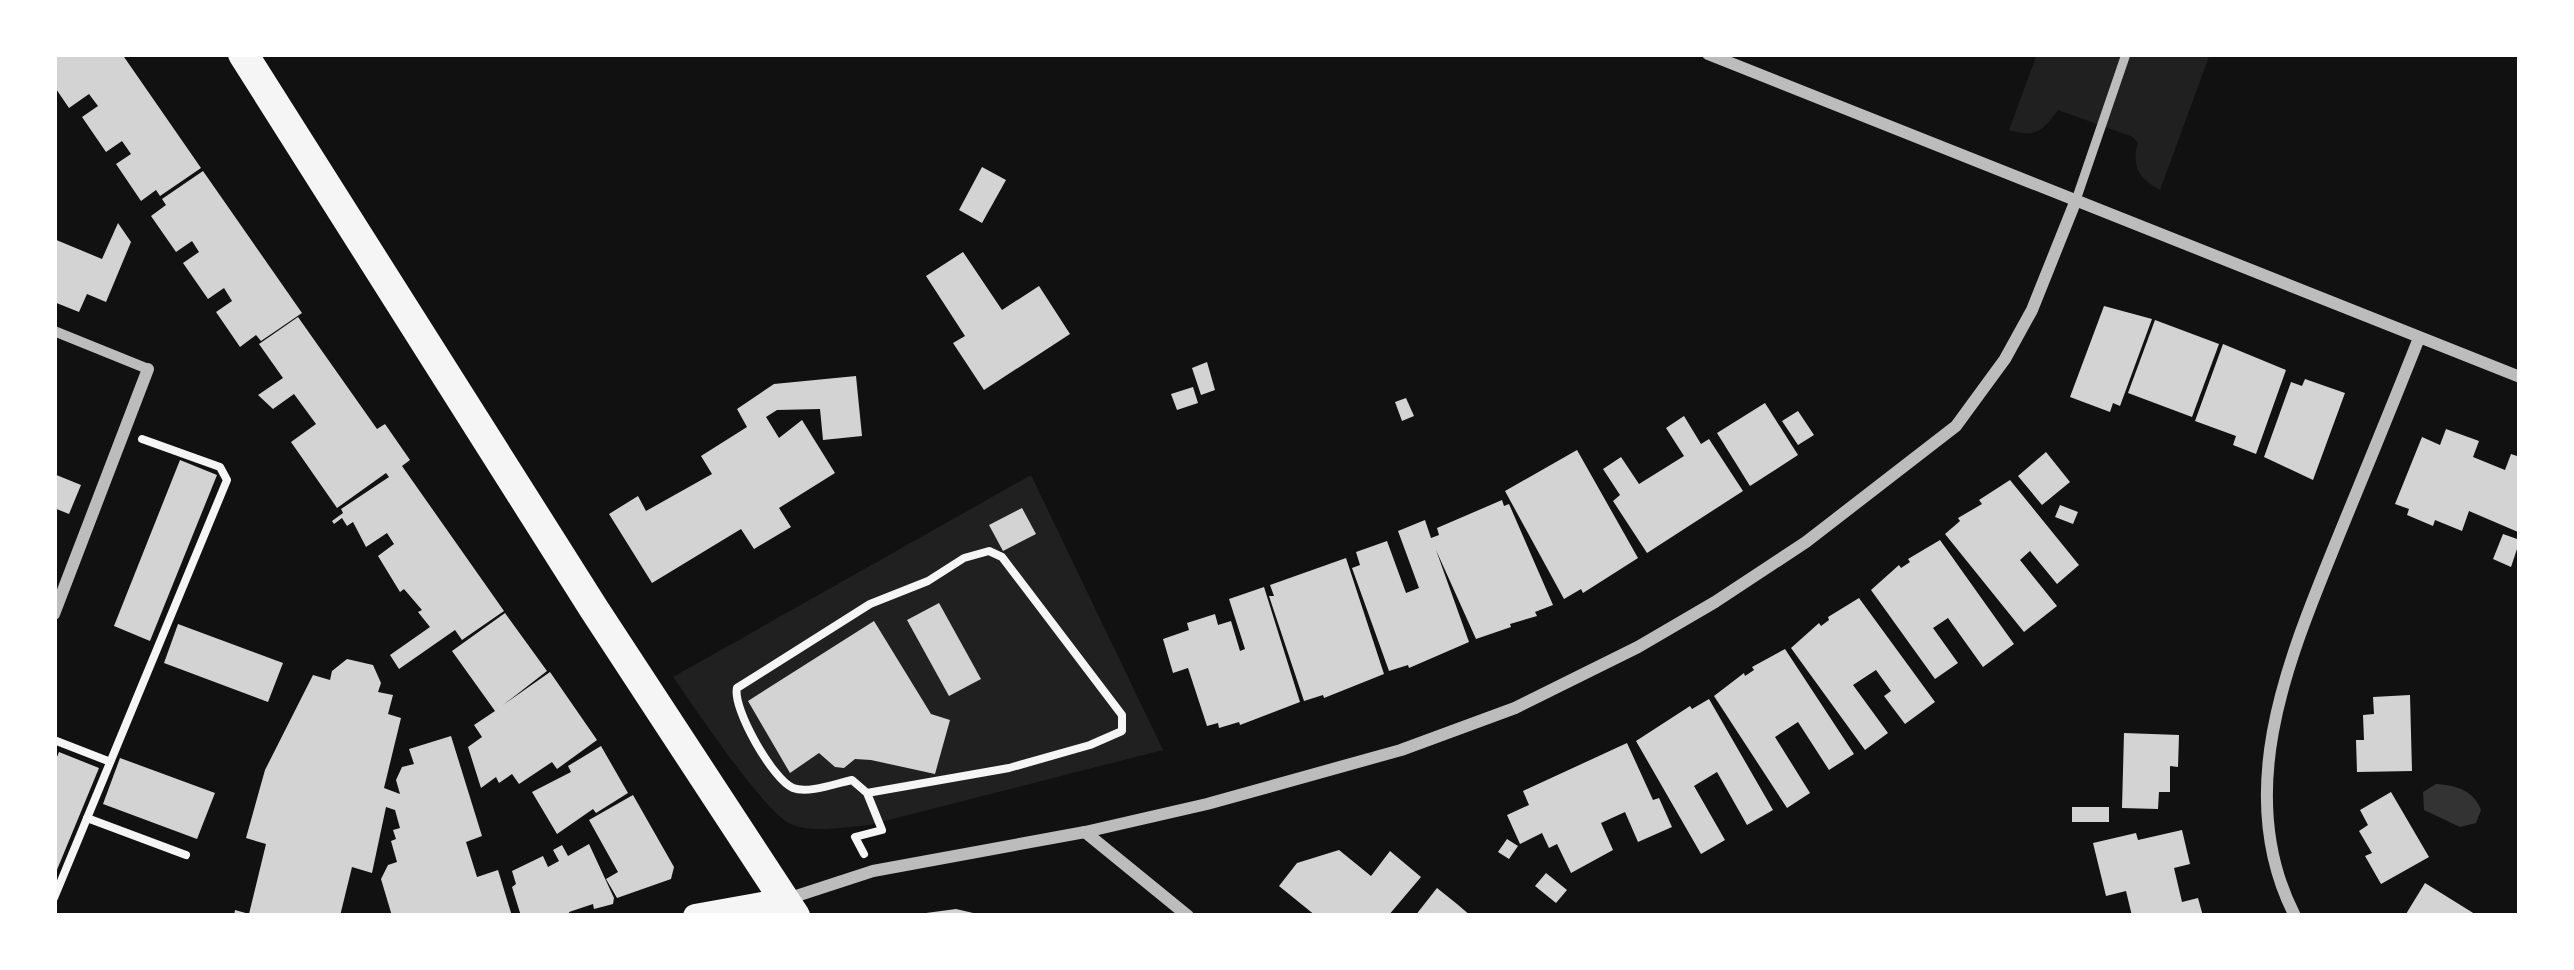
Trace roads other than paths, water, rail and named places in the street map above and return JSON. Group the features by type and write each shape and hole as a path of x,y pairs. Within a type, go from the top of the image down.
{"main road":[{"path":"243,54 593,609 790,908 695,916"}],"street":[{"path":"1708,54 2520,377"},
{"path":"790,908 873,871 1084,832 1307,777 1459,730 1580,678 1715,602 1806,542 1956,426 2005,359 2032,310 2076,200"},
{"path":"54,332 148,369 54,614"},
{"path":"2295,916 2277,869 2268,807 2267,771 2279,696 2306,616 2419,338"},
{"path":"1084,832 1188,916"}],"lane":[{"path":"2076,200 2126,54"}]}
